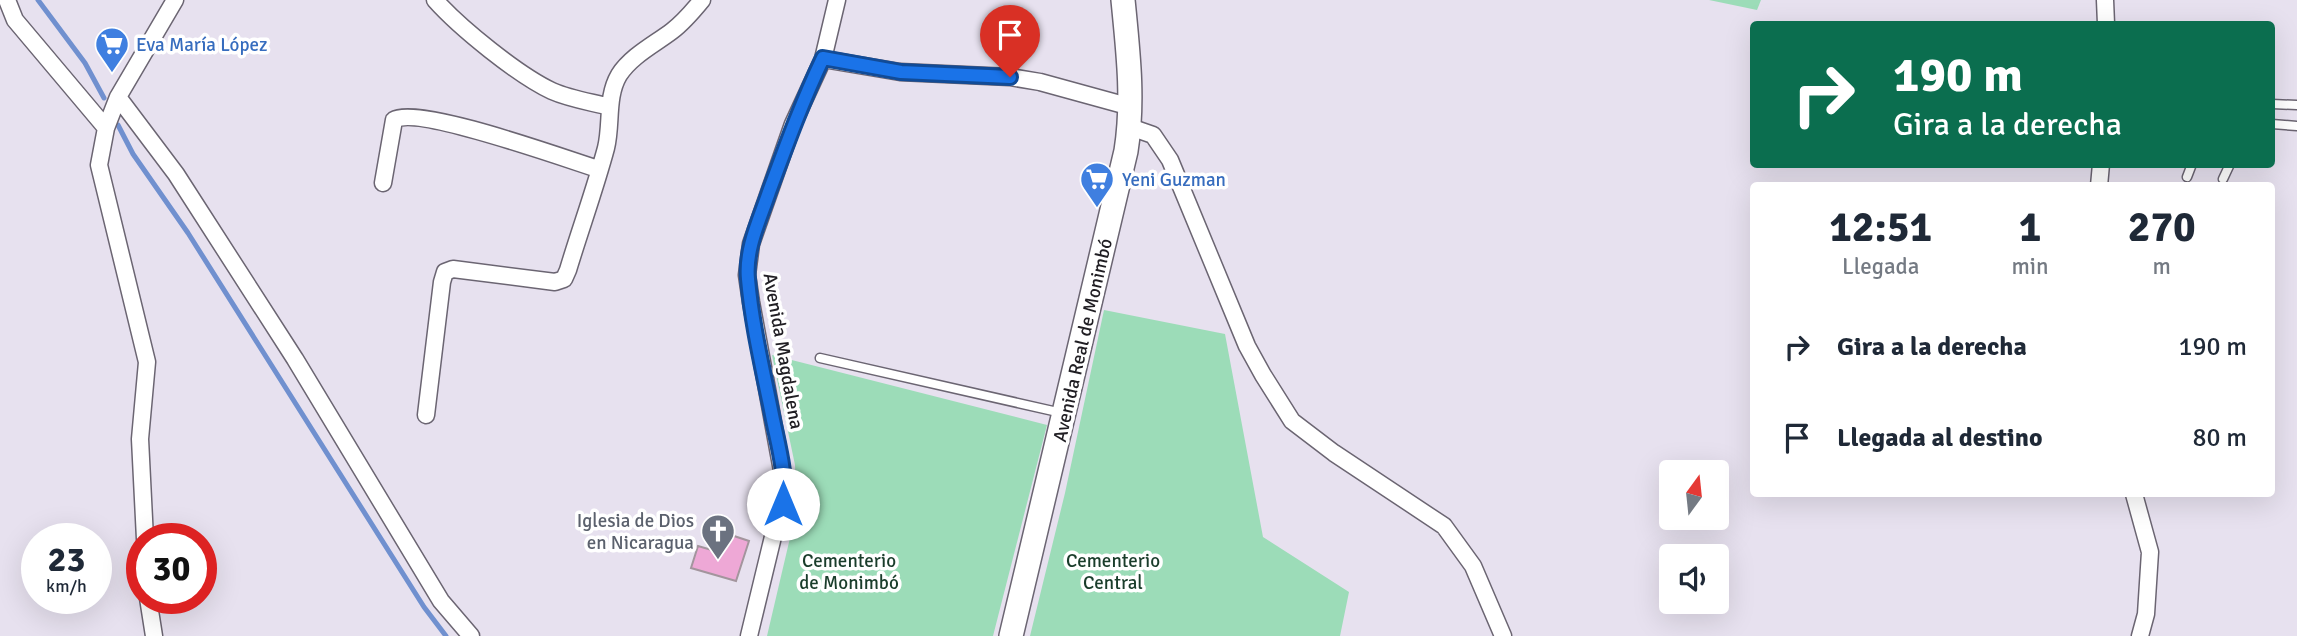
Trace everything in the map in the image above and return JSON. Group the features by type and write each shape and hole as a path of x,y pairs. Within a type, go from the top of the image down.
{"street":[{"path":"7,0 15,20 106,128"},
{"path":"144,523 139,439 147,362 99,165 106,128 118,97 175,0"},
{"path":"435,0 471,33 529,78 554,92 610,107"},
{"path":"426,415 442,282 446,272 453,269 555,282 564,279 611,127 613,89 620,73 647,48 675,29 702,0"},
{"name":"Avenida Magdalena","path":"750,636 785,487 747,275 751,244 793,124 823,58 837,0"},
{"name":"Avenida Real de Monimbó","path":"1011,636 1065,413 1130,117 1123,0"},
{"path":"2105,0 2106,21"},
{"path":"823,58 901,72 1010,77 1040,82 1130,117 1153,135 1170,159 1247,346 1292,421 1334,453 1444,526 1473,566 1503,636"},
{"path":"118,97 176,174 295,359 441,601 471,636"},
{"path":"383,183 394,120 401,115 420,117 500,137 598,169"},
{"path":"2135,497 2150,552 2146,614 2140,636"},
{"path":"151,614 154,636"}],"lane":[{"path":"2275,103 2297,105"},
{"path":"2275,124 2297,126"},
{"path":"2187,177 2190,168"},
{"path":"2223,180 2228,168"},
{"path":"820,358 1065,413"}],"green space":[{"path":"1709,0 1761,0 1757,10"},
{"name":"Cementerio Central","path":"1104,310 1225,334 1263,537 1349,592 1340,636 1030,636 1065,493"},
{"name":"Cementerio de Monimbó","path":"772,355 1047,425 993,636 767,636 797,508 795,465"}],"building":[{"name":"Iglesia de Dios en Nicaragua","path":"728,534 749,541 736,581 691,568 698,546 722,553"}],"waterway":[{"path":"38,0 85,63 104,98"},
{"path":"118,125 133,154 188,233 424,607 446,636"}],"place":[{"name":"Eva María López","path":"112,74"},
{"name":"Yeni Guzman","path":"1097,209"},
{"name":"Iglesia de Dios en Nicaragua","path":"718,561"}],"route":[{"path":"783,504 785,487 782,465 747,275 751,244 793,124 823,58 901,72 1010,77"}]}
